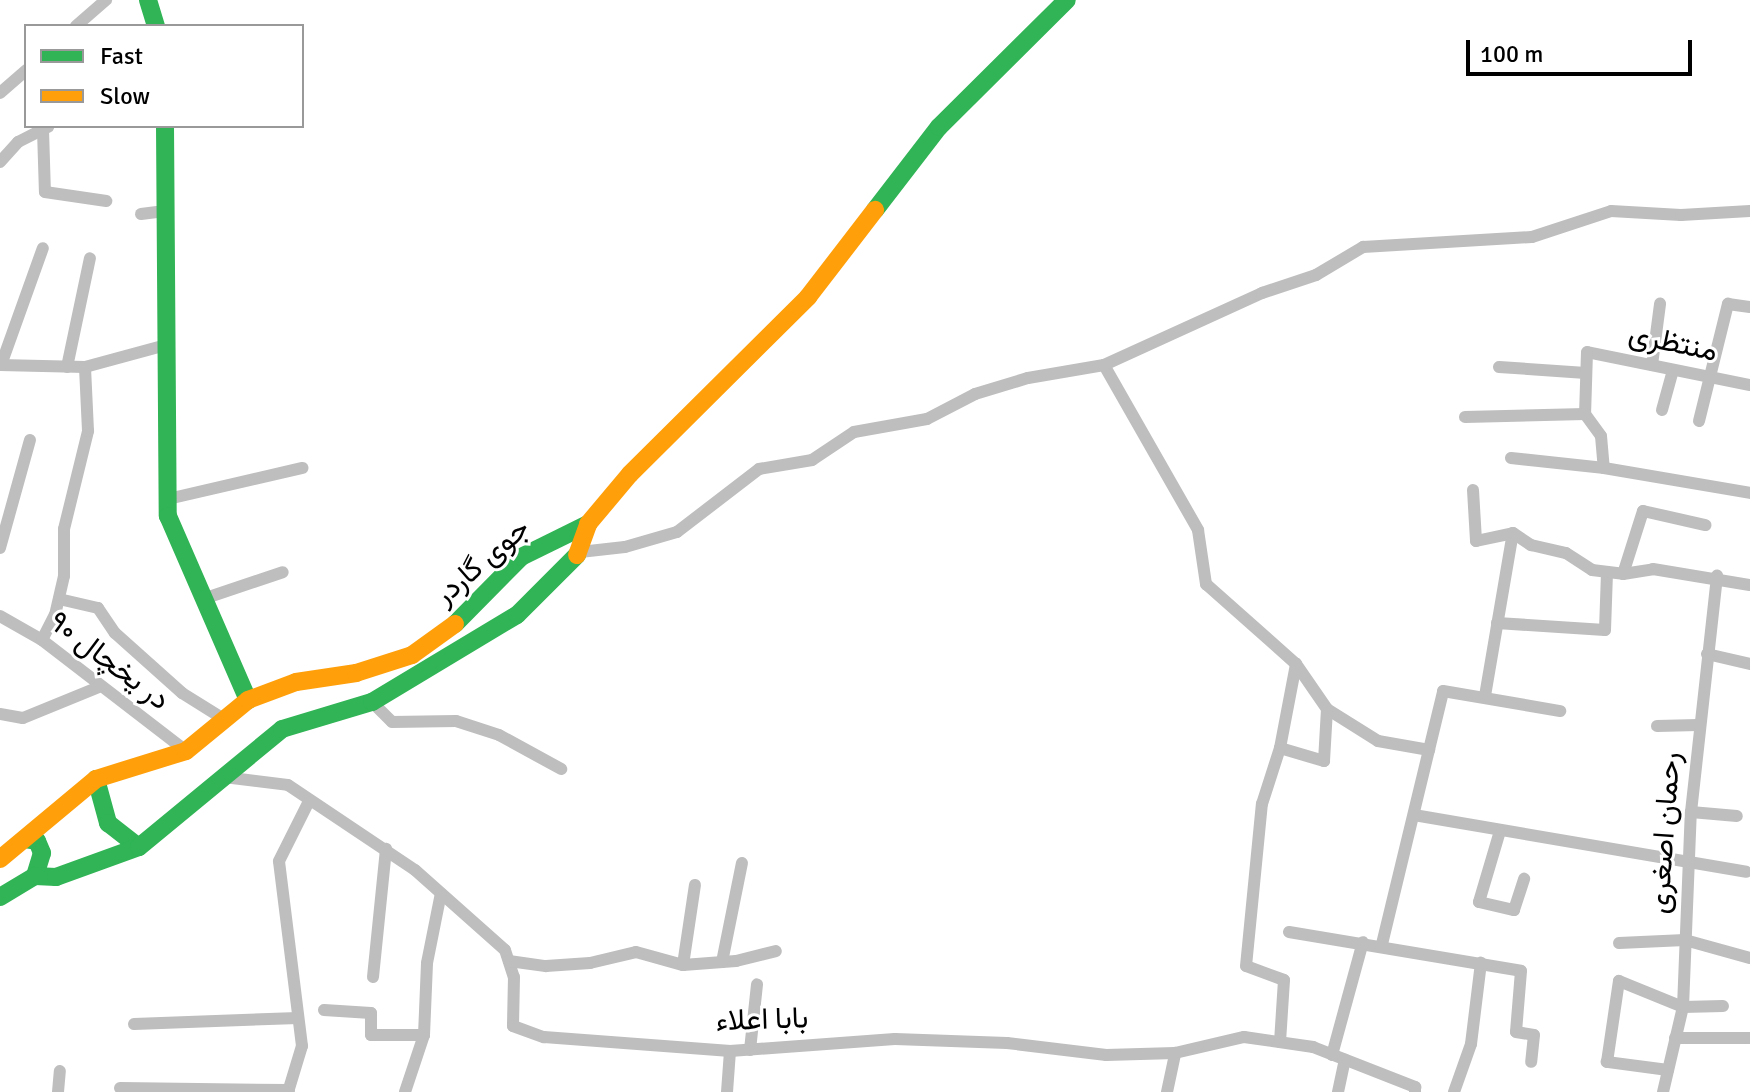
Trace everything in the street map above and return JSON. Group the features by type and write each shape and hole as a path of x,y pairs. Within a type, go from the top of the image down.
{"street":[{"path":"78,24 106,0"},
{"path":"148,0 155,24"},
{"path":"588,524 630,474 808,297 939,127 1005,67 1067,0"},
{"path":"0,93 24,72"},
{"path":"0,162 18,142 47,128 45,192 106,201"},
{"path":"165,128 168,516 248,700"},
{"path":"141,214 165,211"},
{"path":"580,552 625,547 677,532 759,469 812,460 854,432 927,419 975,394 1028,378 1104,365 1262,293 1316,275 1363,247 1532,237 1611,211 1681,215 1750,211"},
{"path":"43,248 0,365 85,367 166,345"},
{"path":"67,367 90,258"},
{"path":"1652,365 1660,304"},
{"path":"1699,421 1728,304 1750,307"},
{"name":"منتظری","path":"1586,373 1587,352 1750,385"},
{"path":"1104,365 1198,530 1206,584 1296,664 1327,709 1378,741 1429,750"},
{"path":"42,640 59,599 64,529 88,431 85,367"},
{"path":"1499,367 1586,373 1585,414 1601,436 1604,468"},
{"path":"1662,410 1673,370"},
{"path":"1465,417 1585,414"},
{"path":"0,548 30,440"},
{"path":"1511,458 1604,468 1750,493"},
{"path":"168,499 302,468"},
{"path":"1473,490 1476,541 1513,533 1607,572 1623,574 1653,569 1717,575 1750,585"},
{"path":"1623,574 1643,511 1705,525"},
{"name":"جوی گاردر","path":"0,897 35,876 56,877 139,847 282,729 372,702 517,615 580,552 588,524"},
{"name":"جوی گاردر","path":"0,859 96,779 186,751 222,718 248,700 296,682 356,673 412,655 460,621 521,557 559,534 588,524"},
{"path":"1485,696 1513,533"},
{"path":"203,599 283,572"},
{"path":"1497,623 1605,630 1607,572"},
{"name":"رحمان اصغری","path":"1663,1092 1683,1007 1691,812 1698,725 1717,575"},
{"path":"59,599 98,608 115,633 182,693 222,718"},
{"name":"در یخچال ۹۰","path":"0,616 42,640 99,687 186,751"},
{"path":"1707,654 1750,664"},
{"path":"1280,1042 1284,980 1246,966 1262,804 1280,748 1296,664"},
{"path":"356,673 372,702 392,722 456,721 499,735 561,769"},
{"path":"0,714 23,718 99,687"},
{"path":"1382,944 1443,691 1560,711"},
{"path":"1280,748 1324,761 1327,709"},
{"path":"1657,726 1698,725"},
{"path":"224,777 288,785 386,849 505,950 509,961 546,966 590,963 636,952 683,965 722,962 776,951"},
{"path":"96,779 108,823 139,847"},
{"path":"120,1088 288,1091 302,1046 279,861 309,801"},
{"path":"1691,812 1737,816"},
{"path":"1414,815 1687,865 1746,872"},
{"path":"1500,831 1479,902 1514,910 1524,879"},
{"path":"25,839 37,841 42,853 35,876"},
{"path":"373,977 386,849"},
{"path":"722,962 742,863"},
{"path":"683,965 695,885"},
{"path":"405,1092 424,1035 427,963 441,893"},
{"path":"1289,932 1382,944 1521,971 1516,1032 1534,1035 1531,1062"},
{"path":"1619,943 1685,940 1750,958"},
{"path":"1338,1092 1339,1058 1363,942"},
{"name":"بابا اعلاء","path":"509,961 514,977 513,1026 544,1037 730,1051 895,1039 1007,1043 1106,1055 1175,1053 1244,1037 1280,1042 1339,1058 1415,1087 1415,1092"},
{"path":"1454,1092 1471,1044 1481,963"},
{"path":"1668,1070 1607,1062 1619,981 1683,1007 1723,1006"},
{"path":"750,1050 757,984"},
{"path":"324,1010 371,1013 371,1035 424,1035"},
{"path":"134,1024 298,1018"},
{"path":"1675,1038 1750,1038"},
{"path":"727,1092 730,1051"},
{"path":"1167,1092 1175,1053"},
{"path":"58,1092 60,1071"}],"traffic: fast":[{"path":"148,0 155,24"},
{"path":"875,210 939,127 1067,0"},
{"path":"165,128 168,516 248,700"},
{"path":"455,624 521,557 588,524"},
{"path":"0,897 35,876 56,877 139,847 282,729 372,702 517,615 577,555"},
{"path":"96,779 108,823 139,847"},
{"path":"25,839 37,841 42,853 35,876"}],"traffic: slow":[{"path":"577,555 588,524 630,474 808,297 875,210"},
{"path":"0,859 96,779 186,751 248,700 296,682 356,673 412,655 455,624"}]}
